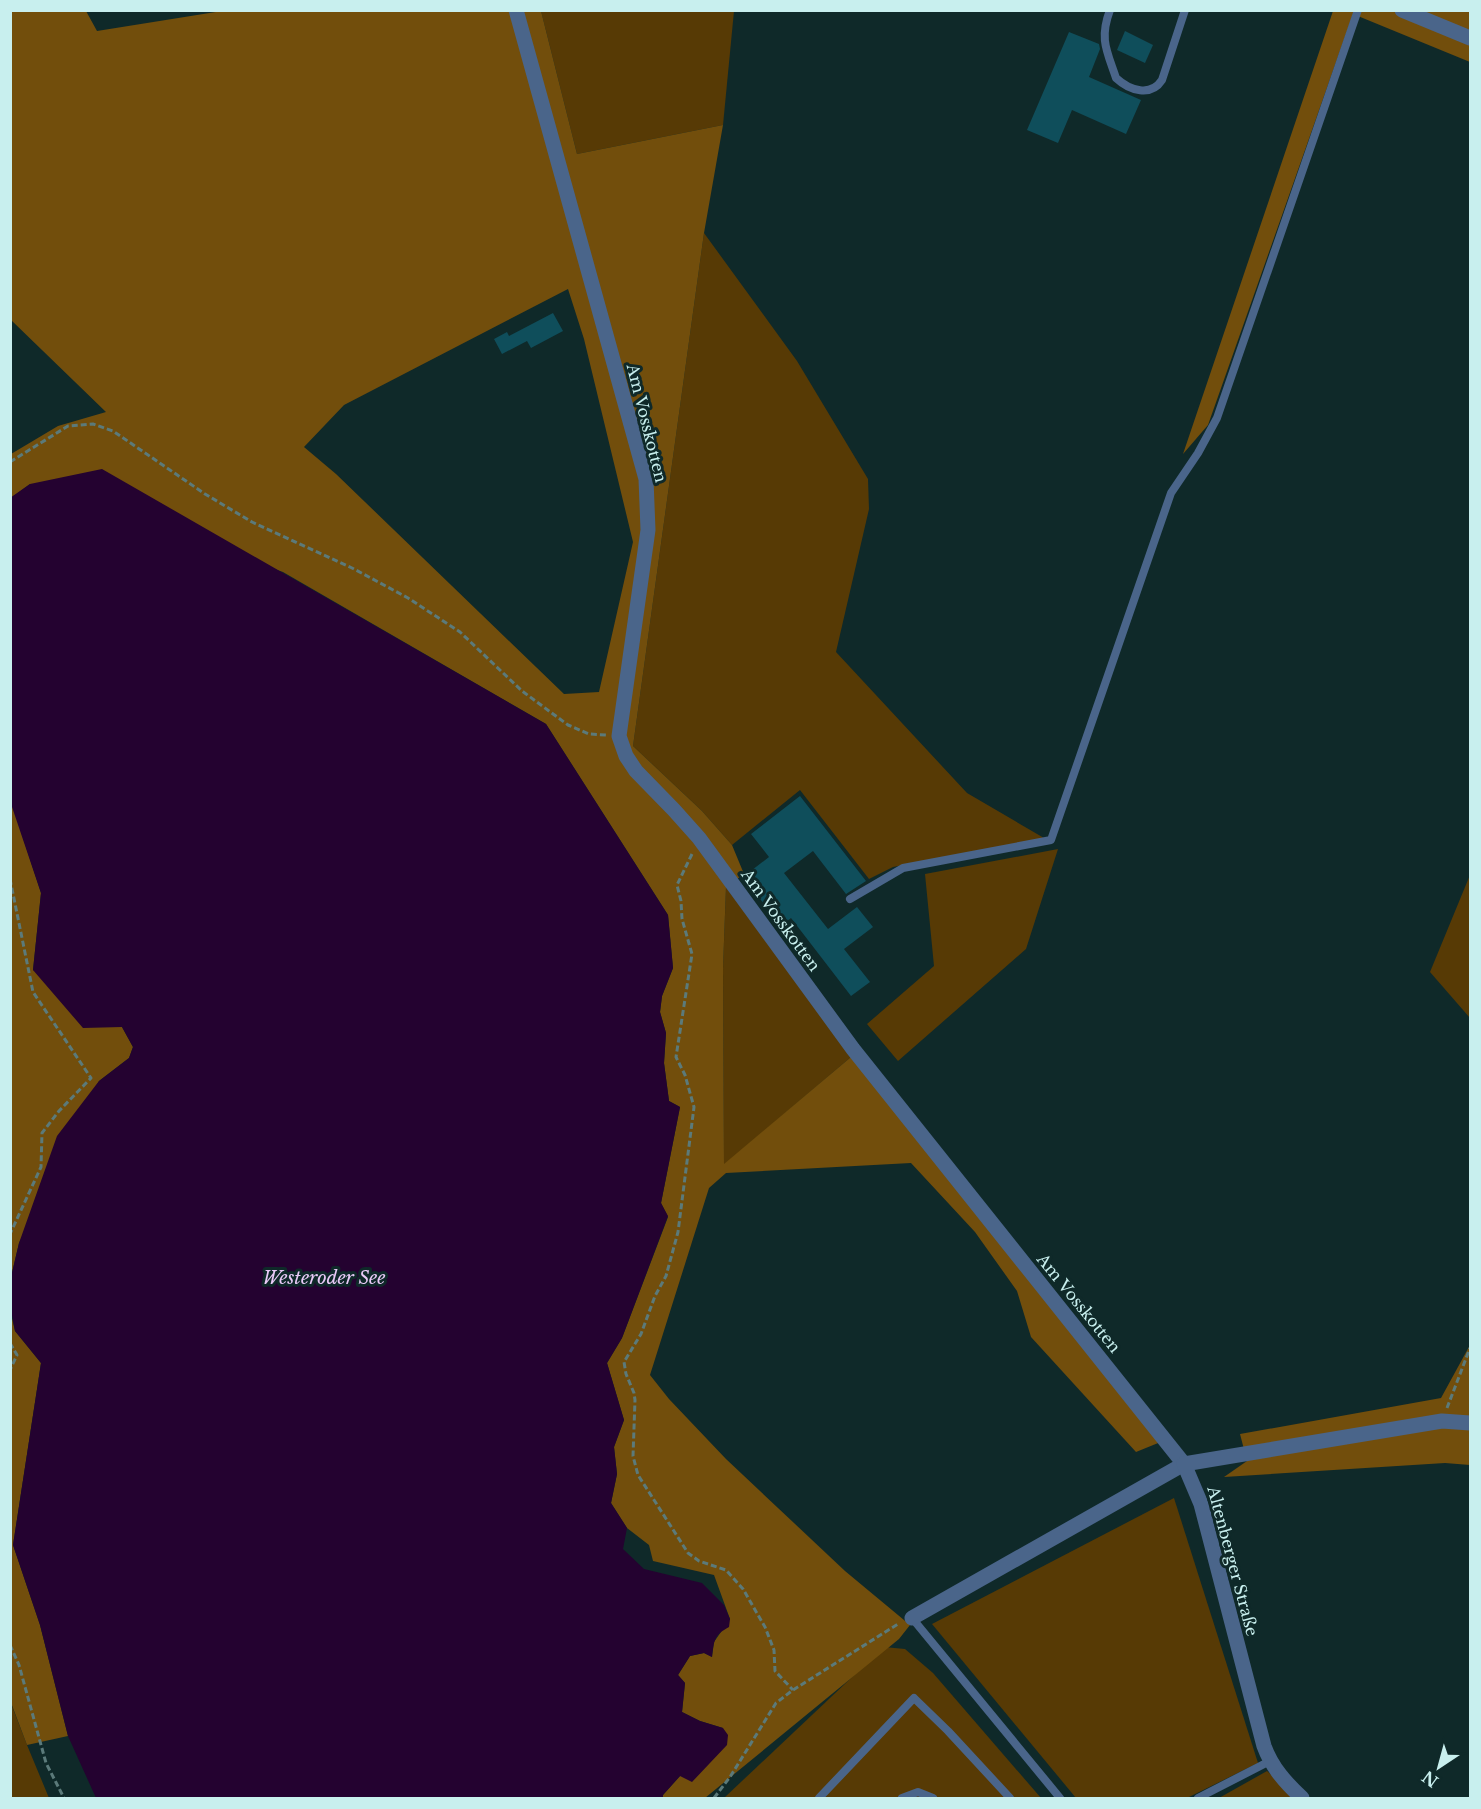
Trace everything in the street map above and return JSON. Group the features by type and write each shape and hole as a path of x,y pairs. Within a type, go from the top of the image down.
{"street":[{"name":"Am Vosskotten","path":"516,10 646,479 648,530 619,736 626,756 636,771 699,838 854,1049 1184,1464"},
{"path":"1402,10 1470,38"},
{"path":"912,1618 1184,1464 1442,1421 1470,1423"},
{"name":"Altenberger Straße","path":"1184,1464 1201,1504 1264,1746 1270,1761 1302,1798"}],"lane":[{"path":"1110,10 1104,30 1104,40 1116,78 1140,91 1147,91 1159,85 1162,80 1185,10"},
{"path":"850,899 903,868 1051,840 1171,494 1198,453 1217,418 1358,10"},
{"path":"912,1618 1060,1798"},
{"path":"819,1798 914,1698 1010,1798"},
{"path":"1198,1798 1270,1761"},
{"path":"902,1798 918,1792 933,1798"}],"path":[{"path":"10,462 68,426 93,424 113,431 205,494 252,522 352,568 408,598 460,632 522,692 568,725 589,734 619,736"},
{"path":"699,838 677,885 682,919 692,954 676,1057 685,1075 694,1107 678,1232 666,1276 655,1296 641,1334 624,1362 636,1400 633,1456 638,1476 688,1553 699,1561 726,1570 743,1589 765,1627 774,1650 775,1671 793,1690"},
{"path":"10,879 33,992 91,1078 59,1111 42,1133 41,1167 10,1234"},
{"path":"10,1343 17,1355 10,1370"},
{"path":"1442,1421 1470,1348"},
{"path":"714,1798 777,1703 793,1690 896,1625 912,1618"},
{"path":"10,1645 19,1665 46,1763 64,1798"}],"shaded area":[{"path":"11,11 86,11 97,31 222,11 541,11 577,154 723,125 704,233 633,746 702,811 732,845 744,874 726,887 723,968 724,1164 851,1057 1168,1439 1136,1452 1031,1337 1017,1291 975,1232 911,1163 726,1173 709,1188 650,1375 669,1399 726,1459 845,1571 910,1625 899,1639 705,1798 663,1798 663,1795 723,1728 700,1721 682,1712 685,1683 678,1675 690,1656 704,1653 712,1657 714,1642 730,1619 714,1575 653,1561 649,1545 627,1528 611,1503 617,1474 614,1447 624,1420 607,1363 622,1338 668,1217 661,1203 680,1107 669,1101 664,1063 666,1033 660,1012 662,996 673,968 668,915 546,724 283,572 30,484 11,498 11,454 58,426 106,412 11,320","holes":["568,289 584,339 633,542 599,692 564,694 336,474 304,447 344,405"]},
{"path":"541,11 734,11 723,125 577,154"},
{"path":"1333,11 1470,11 1470,62 1353,14 1208,425 1183,454"},
{"path":"704,233 797,361 868,479 869,509 836,652 967,793 1044,838 893,867 869,879 800,790 732,845 702,811 633,746"},
{"path":"11,801 41,893 33,970 122,1027 133,1047 129,1058 99,1081 19,1243 11,1277"},
{"path":"1058,849 1026,949 898,1061 867,1024 934,966 925,874"},
{"path":"1470,875 1470,1018 1430,972"},
{"path":"726,887 851,1057 724,1165 723,968"},
{"path":"10,1310 15,1331 41,1363 13,1545 40,1625 68,1736 27,1745 10,1700"},
{"path":"1470,1345 1470,1465 1445,1463 1224,1477 1247,1461 1240,1434 1441,1398"},
{"path":"1174,1498 1258,1763 1187,1798 1076,1798 932,1624"},
{"path":"884,1647 905,1649 933,1673 1041,1798 724,1798"},
{"path":"10,1701 27,1745 49,1798 11,1798"},
{"path":"1267,1771 1298,1798 1219,1798"}],"water":[{"name":"Westeroder See","path":"102,469 546,724 668,915 673,968 662,996 660,1012 666,1033 664,1063 669,1101 680,1107 661,1203 668,1216 622,1338 607,1363 624,1420 614,1447 617,1474 611,1503 627,1528 623,1549 644,1569 702,1583 724,1605 730,1619 729,1627 716,1639 712,1657 704,1653 690,1656 678,1675 685,1683 682,1712 700,1721 723,1728 728,1735 727,1745 692,1782 680,1776 663,1795 663,1798 96,1798 68,1736 40,1625 13,1545 41,1363 15,1331 11,1310 11,1277 19,1243 57,1136 99,1081 129,1058 133,1047 122,1027 83,1028 33,970 41,893 10,801 10,498 30,484"}],"building":[{"path":"1125,31 1153,45 1145,63 1117,50"},
{"path":"1069,32 1099,44 1100,49 1089,77 1141,100 1126,134 1072,110 1058,143 1027,130"},
{"path":"553,313 563,331 531,348 527,341 502,354 494,339 507,332 509,336"},
{"path":"800,796 866,881 846,894 813,851 784,873 828,929 857,907 873,927 844,949 870,982 851,996 791,918 781,926 743,877 769,857 751,834"}]}
